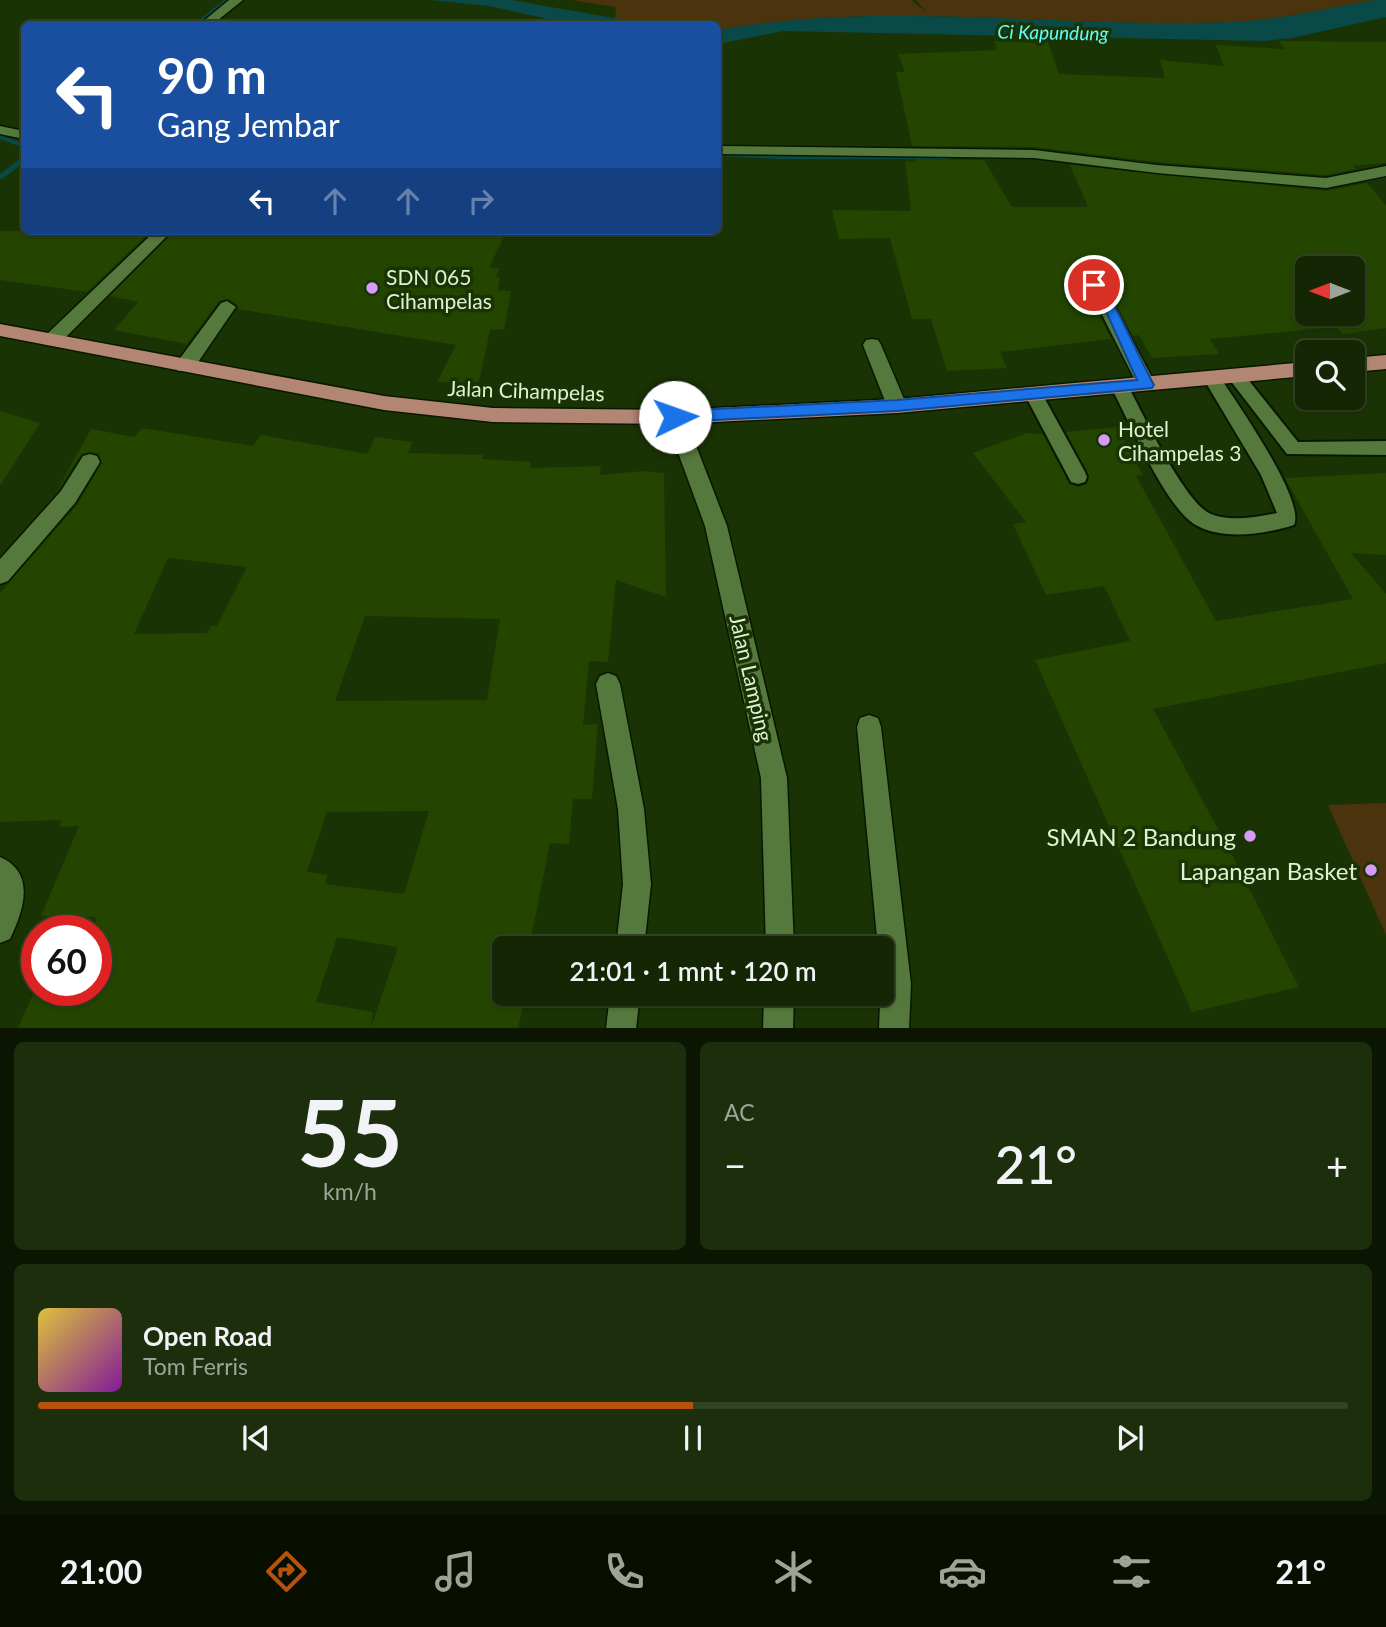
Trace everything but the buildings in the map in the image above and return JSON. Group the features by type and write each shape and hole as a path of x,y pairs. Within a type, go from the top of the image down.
{"main road":[{"name":"Jalan Cihampelas","path":"0,330 384,403 493,415 675,417 897,406 1295,370"},
{"path":"1365,364 1386,362"}],"street":[{"path":"210,21 237,0"},
{"path":"0,130 21,134"},
{"path":"721,150 1034,153 1157,169 1326,183 1386,172"},
{"path":"52,340 160,235"},
{"path":"1094,285 1111,308 1136,367 1147,385"},
{"path":"185,366 227,307"},
{"path":"872,345 897,406"},
{"name":"Jalan Lamping","path":"675,417 716,526 774,778 780,936"},
{"path":"0,574 68,497 90,462"},
{"path":"608,684 631,808 637,884 631,936"},
{"path":"869,727 896,984 894,1028"},
{"path":"0,871 12,886 12,903 0,929"},
{"path":"621,1028 624,1006"},
{"path":"778,1028 779,1006"}],"lane":[{"path":"1236,376 1293,449 1386,448"},
{"path":"1120,387 1179,492 1195,513 1208,521 1223,524 1276,522 1287,519 1288,510 1278,488 1212,379"},
{"path":"1034,395 1078,477"}],"shaded area":[{"path":"571,0 911,0 926,12 916,0 1375,0 1286,16 1233,22 1104,22 910,16 782,21 721,30 721,21 615,19 616,7"},
{"name":"Lapangan Basket","path":"1386,803 1386,935 1328,805"}],"water":[{"path":"431,0 511,0 631,21 557,21 489,6"},
{"name":"Ci Kapundung","path":"1386,0 1386,17 1292,38 1264,41 783,31 721,43 721,30 782,21 846,17 975,17 1168,23 1251,21"}],"waterway":[{"path":"201,21 228,0"},
{"path":"0,137 21,145"},
{"path":"721,154 948,157"},
{"path":"0,178 21,162"},
{"path":"1347,183 1386,176"}],"place":[{"name":"SDN 065 Cihampelas","path":"372,288"},
{"name":"Hotel Cihampelas 3","path":"1104,440"},
{"name":"SMAN 2 Bandung","path":"1250,836"},
{"name":"Lapangan Basket","path":"1371,870"}],"route":[{"path":"675,417 897,406 1147,385 1136,367 1111,308 1094,285"}]}
